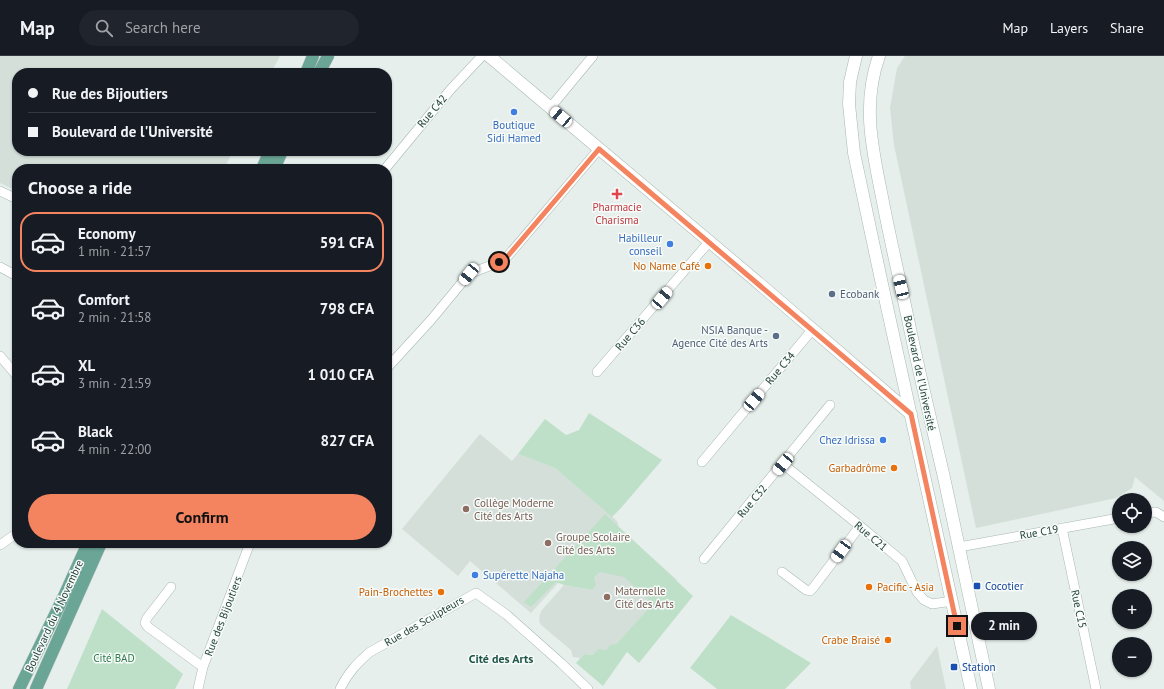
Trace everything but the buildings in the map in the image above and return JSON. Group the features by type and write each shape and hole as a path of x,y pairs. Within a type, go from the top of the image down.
{"main road":[{"path":"308,68 314,56"},
{"path":"322,68 328,56"},
{"name":"Boulevard du 4 Novembre","path":"19,689 86,548"},
{"name":"Boulevard du 4 Novembre","path":"36,689 99,548"}],"street":[{"name":"Rue C42","path":"389,164 451,89 482,56"},
{"path":"489,56 911,414 928,410"},
{"path":"550,108 593,56"},
{"name":"Boulevard de l'Université","path":"856,56 850,82 849,104 854,153 971,689"},
{"name":"Boulevard de l'Université","path":"879,56 871,85 869,105 873,152 897,272 989,689"},
{"path":"392,363 431,320 469,274 502,261 507,257 599,149"},
{"path":"0,191 12,197"},
{"name":"Rue C36","path":"597,372 709,242"},
{"path":"0,267 12,273"},
{"name":"Rue C34","path":"702,462 812,330"},
{"path":"0,356 12,370"},
{"name":"Rue C32","path":"704,559 830,405"},
{"name":"Rue C21","path":"783,464 902,562 917,592 924,600 932,604 952,600"},
{"path":"1152,512 1156,512 1164,517"},
{"name":"Rue C19","path":"958,547 1112,519"},
{"path":"782,572 806,590 810,591 860,526"},
{"name":"Rue C15","path":"1062,528 1096,689"},
{"path":"0,545 12,537"},
{"name":"Rue des Bijoutiers","path":"198,689 203,667 248,548"},
{"path":"171,587 147,618 145,623 148,627 203,667"},
{"name":"Rue des Sculpteurs","path":"340,689 345,679 356,665 370,652 476,593 507,615 588,689"}],"shaded area":[{"path":"0,56 280,56 274,68 12,68 12,156 230,156 226,164 12,164 12,189 0,183"},
{"path":"905,56 1164,56 1164,501 1135,477 1132,488 1124,493 1112,493 1112,499 976,528 894,145 890,108 897,68"},
{"path":"480,434 512,461 518,454 555,468 618,523 619,530 577,562 531,613 470,561 458,576 402,529"},
{"name":"Maternelle Cité des Arts","path":"626,534 677,580 616,644 593,655 584,654 580,658 573,657 571,650 541,625 539,621 540,614 564,585 592,590 594,578"},
{"path":"937,646 946,689 911,689 910,682"}],"green space":[{"path":"589,413 662,460 612,517 555,468 518,454 545,419 566,435 579,430"},
{"path":"605,514 693,596 639,663 627,652 603,686 576,663 584,654 593,655 598,649 606,650 610,645 616,644 653,604 624,577 599,572 594,578 596,585 592,590 556,582 531,607 524,602"},
{"name":"Cité BAD","path":"102,609 183,674 175,689 67,689"},
{"path":"731,615 811,663 785,689 717,689 690,668"}],"place":[{"name":"Boutique Sidi Hamed","path":"514,112"},
{"name":"Pharmacie Charisma","path":"617,194"},
{"name":"Habilleur conseil","path":"670,244"},
{"name":"No Name Café","path":"708,266"},
{"name":"Ecobank","path":"832,294"},
{"name":"NSIA Banque - Agence Cité des Arts","path":"776,336"},
{"name":"Chez Idrissa","path":"883,440"},
{"name":"Garbadrôme","path":"894,468"},
{"name":"Collège Moderne Cité des Arts","path":"466,509"},
{"name":"Groupe Scolaire Cité des Arts","path":"548,543"},
{"name":"Supérette Najaha","path":"475,575"},
{"name":"Cocotier","path":"977,586"},
{"name":"Pacific - Asia","path":"869,587"},
{"name":"Pain-Brochettes","path":"441,592"},
{"name":"Maternelle Cité des Arts","path":"607,597"},
{"name":"Crabe Braisé","path":"888,640"},
{"name":"Station","path":"954,667"}],"district":[{"name":"Cité des Arts","path":"501,658"}],"route":[{"path":"499,262 507,257 599,149 911,414 957,626"}]}
